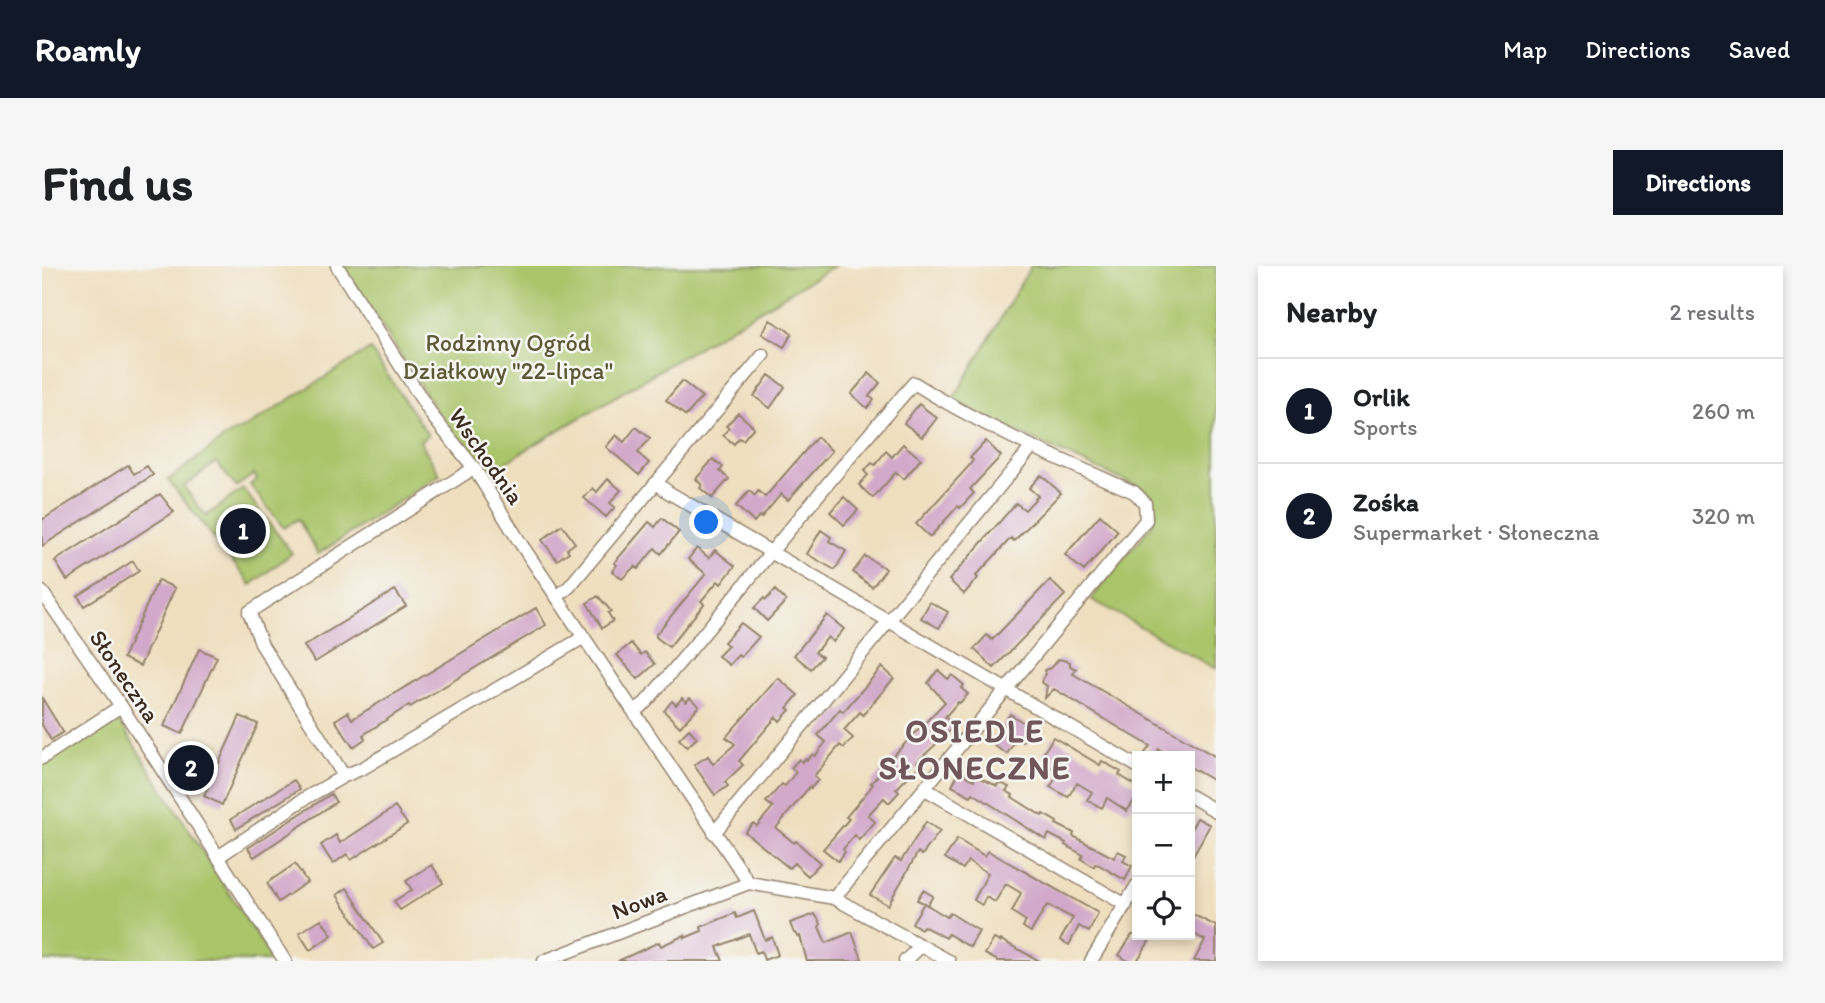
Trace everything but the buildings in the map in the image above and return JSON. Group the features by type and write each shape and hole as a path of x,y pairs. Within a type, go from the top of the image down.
{"street":[{"name":"Wschodnia","path":"337,266 433,417 474,468 749,883"},
{"path":"557,597 569,587 763,355"},
{"path":"634,712 646,702 914,383 946,404 1032,447 1134,492 1145,503 1146,520 834,898"},
{"path":"714,833 1032,447"},
{"path":"344,776 262,645 249,612 474,468"},
{"path":"657,483 668,492 1132,763"},
{"name":"Słoneczna","path":"42,592 121,706 285,961"},
{"path":"218,857 304,799 363,768 584,637"},
{"path":"42,758 121,706"},
{"path":"925,789 1126,905"},
{"path":"1195,799 1216,811"},
{"path":"749,883 834,898 949,961"},
{"name":"Nowa","path":"544,961 749,883"},
{"path":"1091,961 1132,895"},
{"path":"905,961 920,947"}],"green space":[{"name":"Rodzinny Ogród Działkowy \"22-lipca\"","path":"344,266 834,266 479,478"},
{"path":"1031,266 1216,266 1216,669 1091,599 1151,526 1156,511 1148,491 1040,443 953,400"},
{"path":"370,349 428,435 420,441 440,475 318,554 298,519 284,528 250,485 257,479 254,474 236,487 216,462 184,487 206,516 243,489 292,553 251,585 168,480 230,434 244,428"},
{"path":"115,715 273,961 42,961 42,765"}],"place":[{"name":"Orlik","path":"243,531"},
{"name":"Zośka","path":"191,768"}],"district":[{"name":"OSIEDLE SŁONECZNE","path":"975,750"}]}
